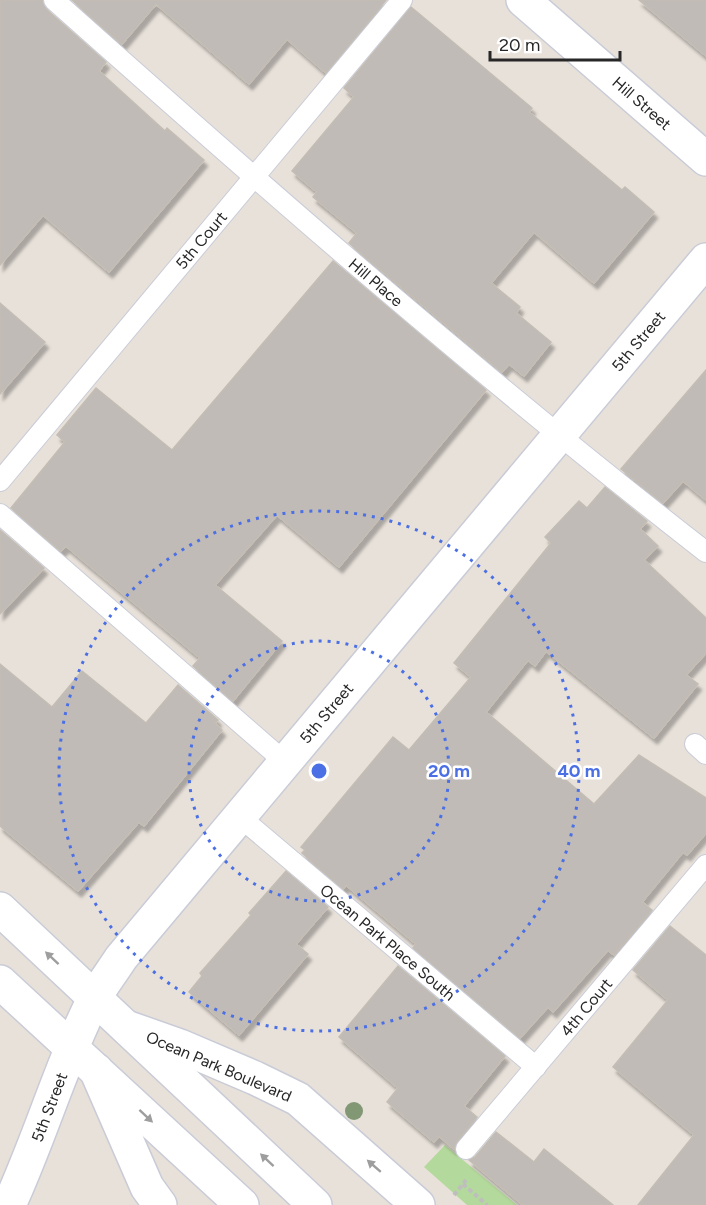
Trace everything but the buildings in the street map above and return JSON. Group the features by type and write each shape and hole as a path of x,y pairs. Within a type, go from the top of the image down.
{"street":[{"name":"Hill Street","path":"524,0 706,159"},
{"name":"5th Street","path":"9,1205 94,999 121,958 706,260"},
{"name":"Ocean Park Boulevard","path":"0,909 315,1205"},
{"path":"0,982 242,1205"},
{"name":"Ocean Park Boulevard","path":"126,1027 180,1046 298,1099 418,1205"},
{"path":"96,1070 147,1187 160,1205"}],"lane":[{"name":"Hill Place","path":"54,0 253,177 559,436 706,552"},
{"name":"5th Court","path":"0,481 402,0"},
{"path":"0,514 285,762"},
{"name":"Ocean Park Place South","path":"240,817 536,1066"},
{"name":"4th Court","path":"466,1149 706,865"}],"path":[{"path":"463,1184 487,1205"}],"green space":[{"path":"445,1145 517,1205 467,1205 424,1167"}]}
